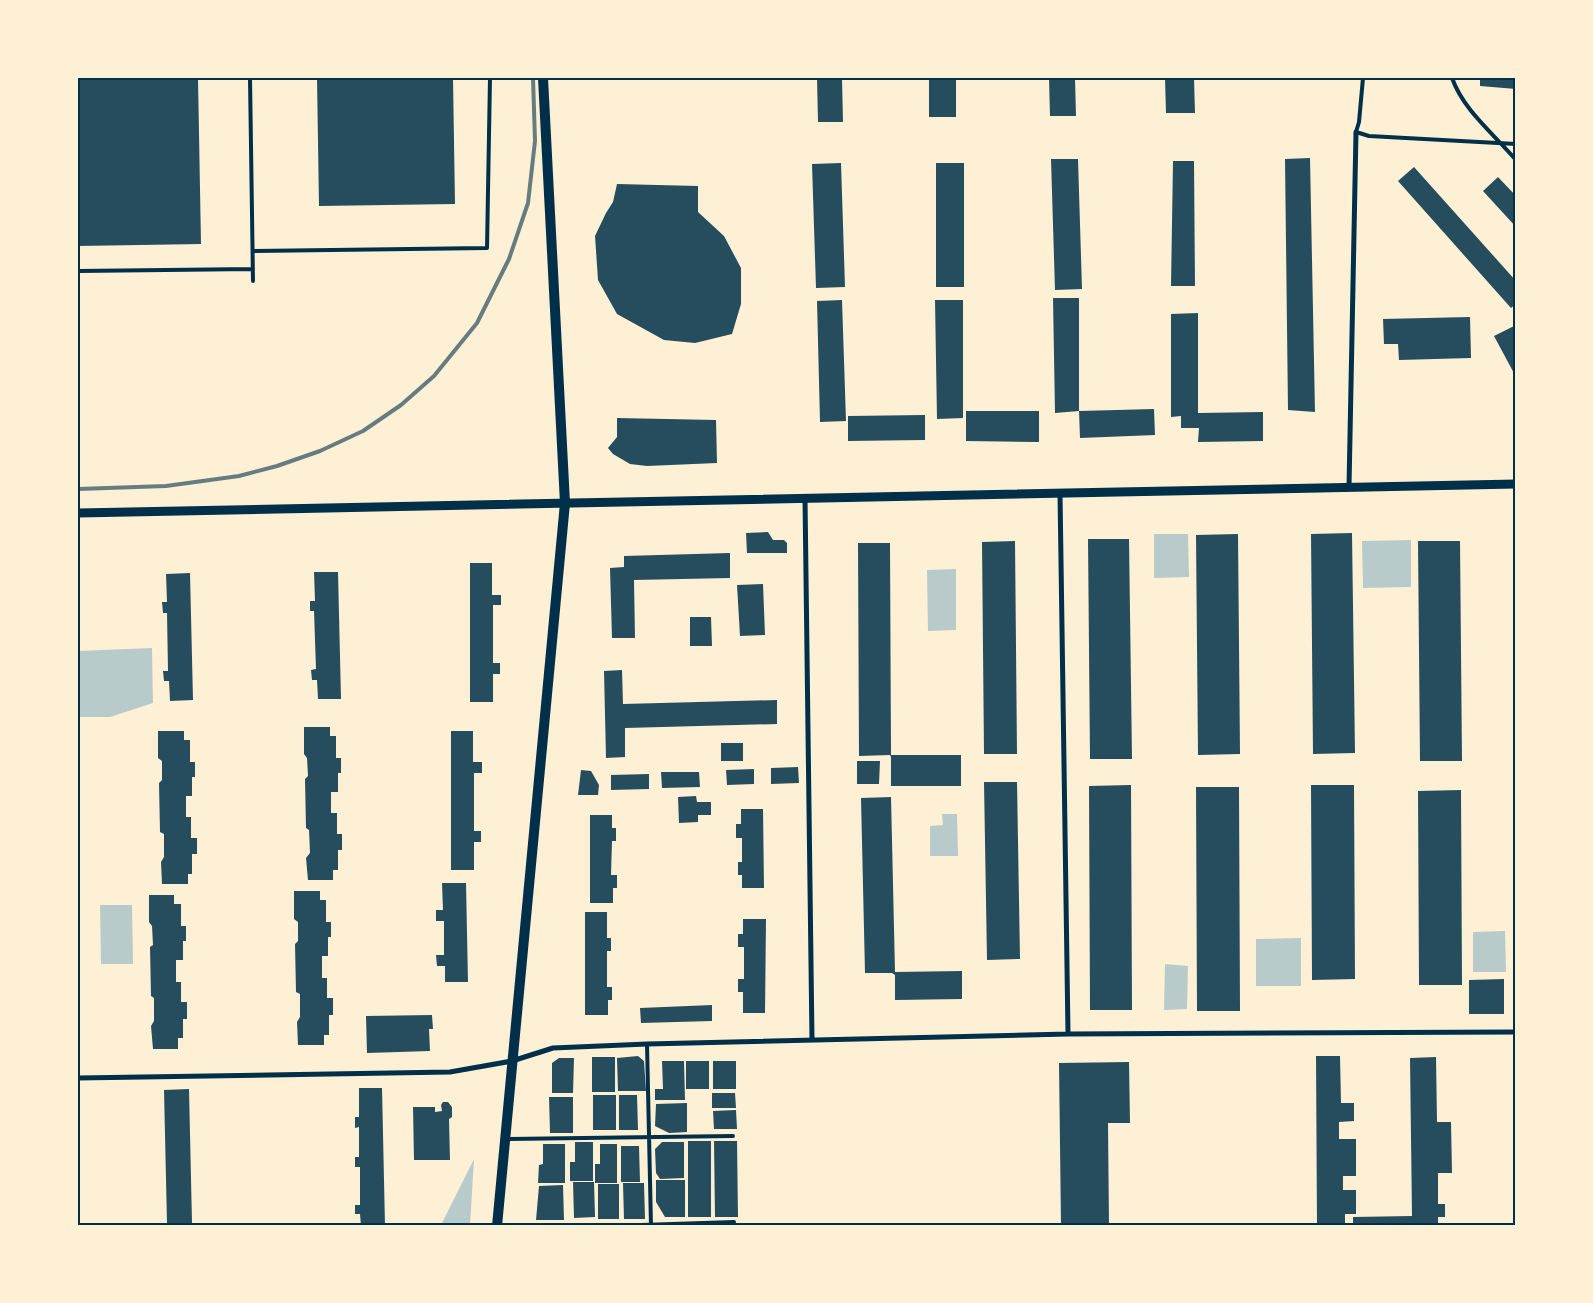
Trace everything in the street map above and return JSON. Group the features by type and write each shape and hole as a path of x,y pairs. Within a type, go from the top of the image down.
{"main road":[{"path":"497,1226 565,503 543,78"}],"street":[{"path":"1349,487 1356,132"},
{"path":"78,513 1516,484"},
{"path":"1060,493 1068,1034"},
{"path":"805,498 812,1040"},
{"path":"78,1078 450,1072 512,1061 553,1048 648,1044 1068,1034 1516,1032"}],"lane":[{"path":"250,78 253,281"},
{"path":"253,250 487,248 490,78"},
{"path":"1363,78 1359,122 1356,132 1369,136 1516,144"},
{"path":"1452,78 1457,91 1467,106 1516,160"},
{"path":"78,271 253,269"},
{"path":"648,1044 651,1225"},
{"path":"505,1139 733,1136"},
{"path":"610,1226 734,1222"}],"shaded area":[{"path":"1154,534 1188,534 1189,577 1154,578"},
{"path":"1411,540 1411,587 1363,588 1362,541"},
{"path":"956,569 956,630 928,631 927,570"},
{"path":"152,648 153,703 110,717 78,717 78,651"},
{"path":"942,814 957,814 958,856 930,856 930,826 943,825"},
{"path":"100,905 132,905 133,964 101,964"},
{"path":"1505,931 1506,972 1473,972 1473,932"},
{"path":"1301,938 1301,986 1256,986 1256,939"},
{"path":"1165,964 1188,966 1187,1009 1164,1010"},
{"path":"474,1159 470,1225 441,1225"}],"building":[{"path":"78,78 198,78 201,244 78,246"},
{"path":"317,78 453,78 455,204 319,206"},
{"path":"817,78 842,78 843,122 818,122"},
{"path":"929,78 956,78 956,117 929,117"},
{"path":"1049,78 1075,78 1076,116 1050,116"},
{"path":"1165,78 1194,78 1195,113 1166,113"},
{"path":"1480,78 1516,78 1516,89 1480,86"},
{"path":"1310,158 1315,412 1288,410 1285,159"},
{"path":"1051,159 1078,159 1082,289 1055,290"},
{"path":"1173,161 1194,161 1195,286 1171,286"},
{"path":"841,163 845,287 816,288 812,164"},
{"path":"936,163 964,163 964,287 936,287"},
{"path":"1414,167 1516,281 1516,304 1511,308 1398,181"},
{"path":"1498,177 1516,196 1516,227 1483,191"},
{"path":"617,184 698,186 698,212 724,236 741,268 741,304 732,334 695,343 664,340 617,314 598,280 595,236 613,202"},
{"path":"1053,298 1079,298 1079,411 1055,413"},
{"path":"842,300 846,421 820,422 817,301"},
{"path":"935,300 963,300 963,418 937,419"},
{"path":"1198,313 1198,413 1263,412 1263,441 1198,442 1199,428 1181,428 1181,416 1171,417 1171,314"},
{"path":"1470,317 1471,358 1399,360 1398,344 1384,344 1383,319"},
{"path":"1516,325 1516,377 1494,336"},
{"path":"1154,409 1155,435 1080,438 1079,411"},
{"path":"966,411 1039,411 1039,442 966,441"},
{"path":"925,415 925,440 848,441 848,416"},
{"path":"617,418 716,420 717,463 647,466 630,464 613,454 608,448 617,437"},
{"path":"768,532 773,540 784,540 787,543 787,553 747,553 746,533"},
{"path":"1352,533 1355,753 1313,754 1311,534"},
{"path":"1238,534 1240,754 1198,755 1196,535"},
{"path":"1088,539 1129,539 1132,759 1090,759"},
{"path":"1015,541 1017,754 984,754 982,542"},
{"path":"1418,541 1460,541 1462,761 1420,761"},
{"path":"858,543 890,543 891,755 961,755 961,786 891,786 890,755 859,756"},
{"path":"730,553 730,578 634,580 635,638 612,638 610,568 624,567 624,556"},
{"path":"470,563 492,563 492,595 501,595 501,605 493,605 493,663 500,663 500,674 493,674 493,702 470,702"},
{"path":"314,572 338,572 341,699 318,699 317,680 312,680 311,670 316,669 314,611 310,611 310,601 315,601"},
{"path":"190,573 193,700 170,701 169,681 164,681 163,671 168,671 167,613 163,613 162,602 167,602 166,574"},
{"path":"763,584 765,635 740,636 737,585"},
{"path":"690,617 711,617 712,646 690,646"},
{"path":"622,670 623,704 777,700 777,724 625,728 625,757 606,758 604,671"},
{"path":"304,727 330,727 330,736 336,736 336,758 341,758 341,773 338,773 338,792 331,792 331,813 337,813 337,834 342,834 342,850 338,850 338,870 333,870 333,880 308,880 306,858 310,853 309,830 306,828 305,779 308,776 307,758 304,754"},
{"path":"158,731 184,731 184,740 190,740 190,762 195,762 195,777 192,777 192,796 186,796 186,817 191,817 191,838 197,838 197,854 192,854 192,874 188,874 188,884 162,884 161,862 164,857 164,834 160,832 159,783 162,780 162,761 158,758"},
{"path":"451,731 473,731 473,762 482,762 482,773 474,773 474,831 481,831 481,842 474,842 474,870 451,870"},
{"path":"721,743 743,743 743,761 721,761"},
{"path":"857,761 880,761 879,784 857,784"},
{"path":"798,767 799,783 771,784 771,768"},
{"path":"754,769 754,784 727,785 726,770"},
{"path":"581,770 591,771 599,785 598,795 578,795"},
{"path":"661,772 699,772 700,787 662,788"},
{"path":"649,774 649,789 611,790 611,775"},
{"path":"984,782 1017,782 1020,959 987,960"},
{"path":"1131,785 1132,1010 1090,1010 1089,786"},
{"path":"1311,785 1354,785 1355,979 1312,980"},
{"path":"1196,787 1239,787 1240,1011 1197,1011"},
{"path":"1461,790 1462,985 1419,985 1418,791"},
{"path":"696,796 697,802 711,802 711,815 698,815 698,822 679,823 678,797"},
{"path":"891,797 895,972 962,971 962,999 895,1000 895,975 892,973 865,973 861,798"},
{"path":"741,809 763,809 764,888 742,888 742,875 738,875 738,862 742,862 742,838 736,838 736,824 741,824"},
{"path":"590,815 612,815 612,828 616,828 616,841 612,841 611,875 617,875 617,888 613,888 613,903 590,903"},
{"path":"442,883 466,883 468,982 445,982 445,966 437,966 436,955 444,955 444,921 436,921 436,910 443,910"},
{"path":"294,891 320,891 320,900 326,900 326,922 331,922 331,937 328,937 328,956 322,956 322,978 327,978 327,998 333,998 333,1015 329,1015 329,1035 324,1035 324,1045 298,1045 297,1022 300,1017 300,994 296,992 295,944 298,941 298,922 294,919"},
{"path":"149,895 174,895 174,904 181,904 181,926 186,926 186,941 183,941 183,960 176,960 176,982 181,982 181,1002 187,1002 187,1019 183,1019 183,1038 178,1038 178,1049 153,1049 151,1026 154,1021 154,998 151,996 150,947 153,945 152,926 149,922"},
{"path":"585,912 607,912 607,938 611,938 611,951 607,951 607,987 612,987 612,1000 608,1000 608,1015 585,1015"},
{"path":"743,919 766,919 765,1013 743,1013 743,992 738,992 738,979 744,979 744,947 738,947 738,934 743,934"},
{"path":"1504,979 1504,1014 1469,1014 1469,980"},
{"path":"712,1005 712,1021 641,1023 640,1008"},
{"path":"432,1015 433,1029 429,1029 430,1051 367,1053 366,1016"},
{"path":"638,1056 644,1061 646,1091 618,1091 617,1058"},
{"path":"1316,1056 1340,1056 1341,1103 1354,1103 1354,1121 1339,1122 1339,1139 1356,1139 1356,1176 1343,1176 1343,1190 1356,1190 1356,1214 1345,1214 1345,1226 1317,1226"},
{"path":"592,1057 615,1057 615,1092 592,1092"},
{"path":"1436,1057 1437,1122 1451,1122 1452,1173 1438,1173 1438,1204 1445,1204 1445,1217 1438,1217 1438,1226 1353,1226 1353,1217 1412,1216 1410,1058"},
{"path":"559,1058 574,1058 573,1093 552,1093 552,1063"},
{"path":"662,1061 684,1061 685,1100 655,1100 655,1089 663,1089"},
{"path":"686,1061 709,1061 709,1089 686,1089"},
{"path":"713,1061 736,1061 736,1089 713,1089"},
{"path":"1129,1062 1130,1123 1108,1123 1109,1226 1061,1226 1059,1063"},
{"path":"359,1088 382,1088 385,1226 361,1226 360,1214 355,1214 355,1205 360,1205 360,1167 355,1167 355,1157 359,1157 359,1127 355,1128 355,1117 359,1117"},
{"path":"189,1089 192,1223 167,1224 164,1090"},
{"path":"712,1093 735,1093 736,1108 712,1108"},
{"path":"593,1095 616,1095 616,1130 593,1130"},
{"path":"619,1095 637,1095 638,1130 619,1130"},
{"path":"549,1097 573,1097 573,1133 550,1133"},
{"path":"443,1102 448,1102 452,1107 452,1117 449,1119 450,1160 414,1160 413,1107 435,1107 435,1112 442,1111 441,1105"},
{"path":"687,1103 687,1132 669,1133 655,1126 656,1104"},
{"path":"736,1110 737,1129 714,1129 713,1111"},
{"path":"688,1141 711,1141 711,1217 688,1217"},
{"path":"714,1141 737,1141 738,1217 715,1217"},
{"path":"575,1142 593,1142 593,1181 570,1181 570,1162 575,1162"},
{"path":"662,1142 684,1142 684,1178 660,1179 656,1173 655,1149"},
{"path":"543,1144 565,1144 565,1183 538,1183 539,1165 543,1164"},
{"path":"600,1144 617,1144 617,1183 595,1183 595,1164 600,1164"},
{"path":"621,1146 639,1146 640,1182 621,1182"},
{"path":"656,1180 685,1180 685,1217 665,1217 656,1202"},
{"path":"573,1182 594,1182 595,1217 574,1218"},
{"path":"623,1183 644,1183 645,1219 624,1219"},
{"path":"598,1184 619,1184 619,1219 598,1219"},
{"path":"563,1185 564,1220 536,1220 539,1186"}],"railway":[{"path":"78,489 166,486 239,476 277,466 320,451 363,431 401,405 434,376 477,323 509,259 528,203 535,141 533,78"}]}
